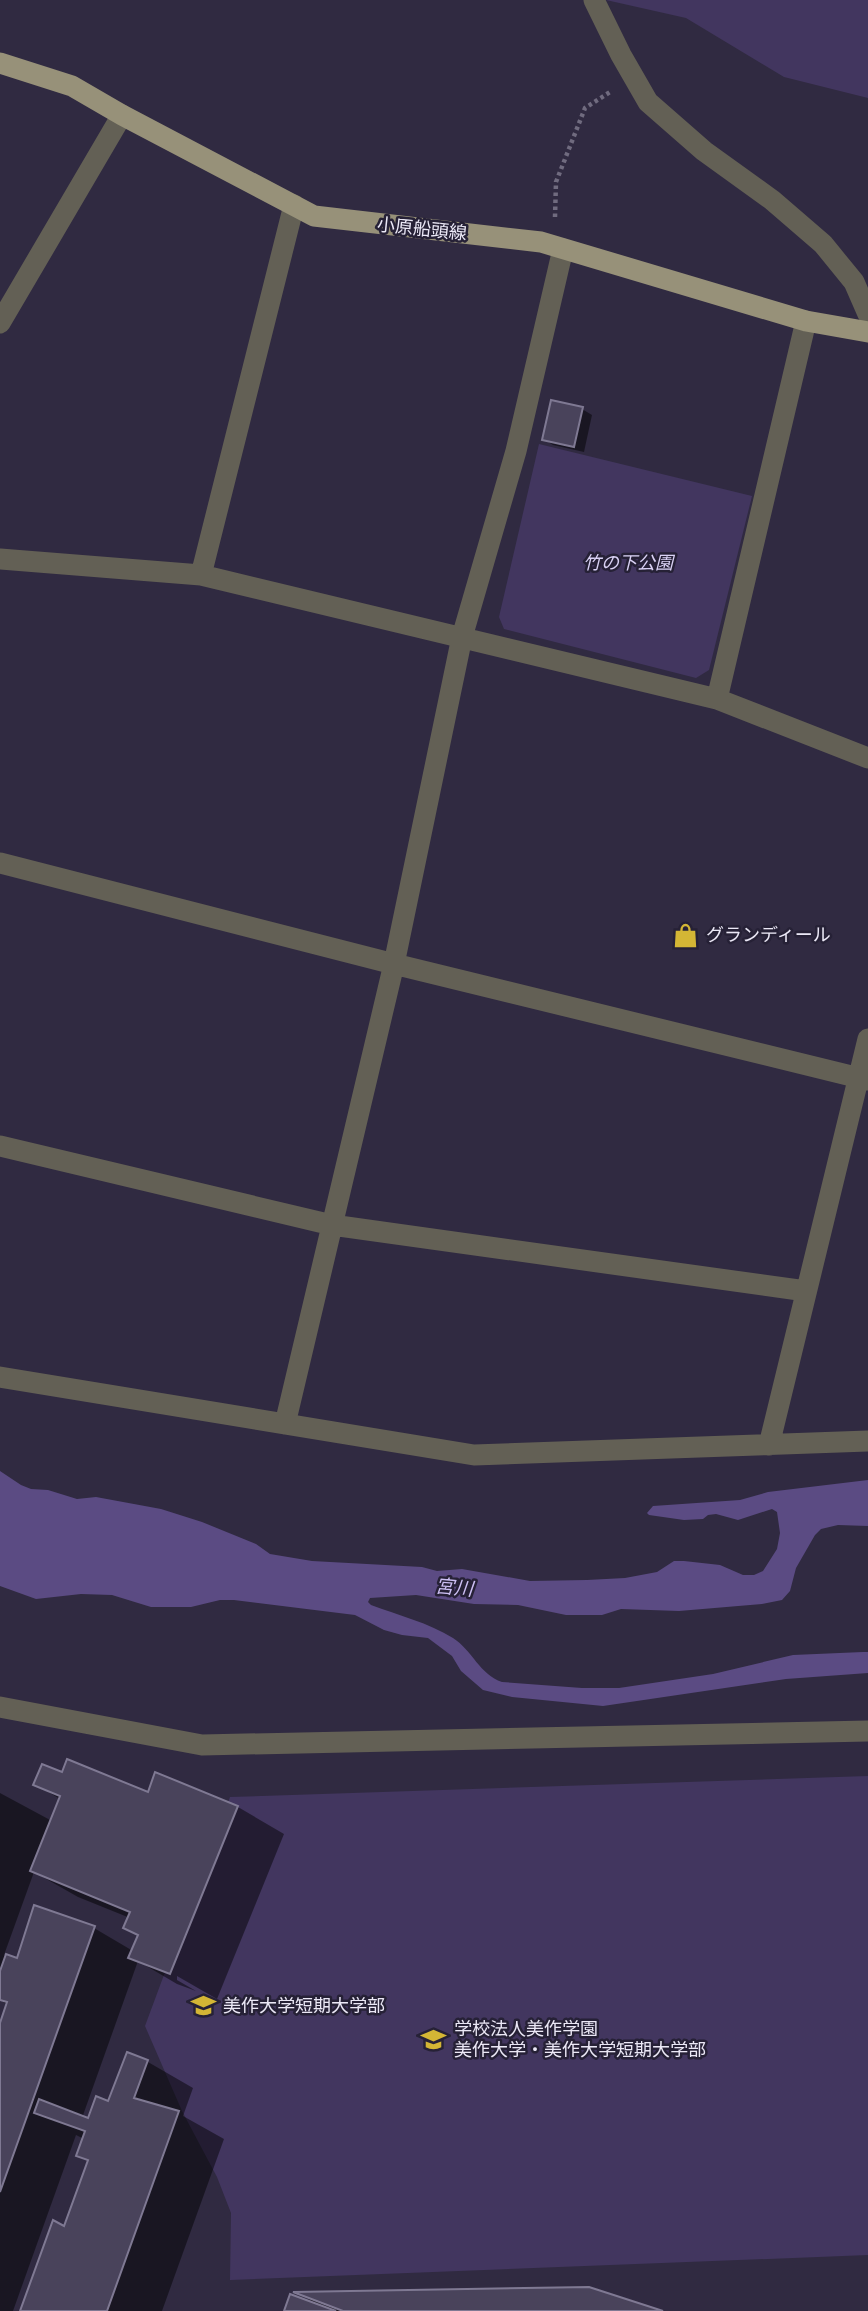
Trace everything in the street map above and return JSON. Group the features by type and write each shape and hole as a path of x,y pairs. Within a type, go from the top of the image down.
{"main road":[{"name":"小原船頭線","path":"0,63 72,86 122,116 314,216 541,242 806,321 868,332"}],"street":[{"path":"594,0 648,102 694,143 772,200 823,244 854,282 868,314"},
{"path":"0,323 122,116"},
{"path":"201,575 294,205"},
{"path":"285,1424 394,964 462,637 516,451 563,249"},
{"path":"717,699 806,321"},
{"path":"0,559 201,575 717,699 868,758"},
{"path":"0,863 394,964 863,1079"},
{"path":"769,1446 806,1291 863,1079 868,1039"},
{"path":"0,1146 332,1225 806,1291"},
{"path":"0,1377 474,1455 868,1441"},
{"path":"0,1707 202,1745 868,1731"}],"path":[{"path":"563,249 554,216 556,183 585,108 634,78"}],"green space":[{"path":"606,0 868,0 868,98 784,77 686,18"},
{"name":"竹の下公園","path":"539,444 752,496 709,670 696,678 504,629 499,617"},
{"name":"学校法人美作学園 美作大学・美作大学短期大学部","path":"868,1776 868,2255 230,2280 231,2213 217,2177 182,2111 145,2026 230,1797"}],"water":[{"name":"宮川","path":"0,1471 31,1489 48,1490 77,1499 96,1497 161,1509 256,1544 270,1554 312,1561 422,1567 437,1571 462,1569 530,1581 625,1578 657,1572 674,1561 720,1565 743,1575 754,1575 763,1571 777,1549 780,1533 777,1512 772,1509 738,1520 716,1514 703,1519 684,1520 647,1513 653,1506 740,1500 768,1492 868,1480 868,1526 838,1525 821,1529 796,1568 790,1591 782,1600 679,1611 621,1609 602,1615 566,1615 518,1605 474,1604 416,1595 370,1598 368,1602 453,1638 488,1674 502,1682 619,1688 713,1674 793,1655 863,1652 868,1652 868,1673 786,1679 603,1706 512,1697 483,1690 461,1671 452,1656 428,1638 384,1630 355,1615 234,1600 220,1600 191,1607 151,1607 112,1595 81,1594 36,1599 0,1586"}],"building":[{"path":"551,400 583,407 574,447 542,440"},
{"path":"67,1759 148,1792 155,1772 238,1806 170,1974 128,1958 138,1935 123,1928 130,1912 30,1871 60,1796 33,1785 42,1764 62,1772"},
{"path":"34,1905 95,1926 0,2192 0,2023 7,2002 0,2000 0,1971 6,1954 17,1958"},
{"path":"127,2052 148,2060 134,2098 179,2111 107,2311 20,2311 53,2220 64,2226 88,2160 76,2156 85,2131 34,2113 39,2099 88,2118 96,2096 108,2101"},
{"path":"589,2287 663,2311 343,2311 293,2292"},
{"path":"290,2294 336,2311 284,2311"}],"place":[{"name":"グランディール","path":"686,935"},
{"name":"美作大学短期大学部","path":"203,2006"},
{"name":"学校法人美作学園 美作大学・美作大学短期大学部","path":"434,2039"}]}
